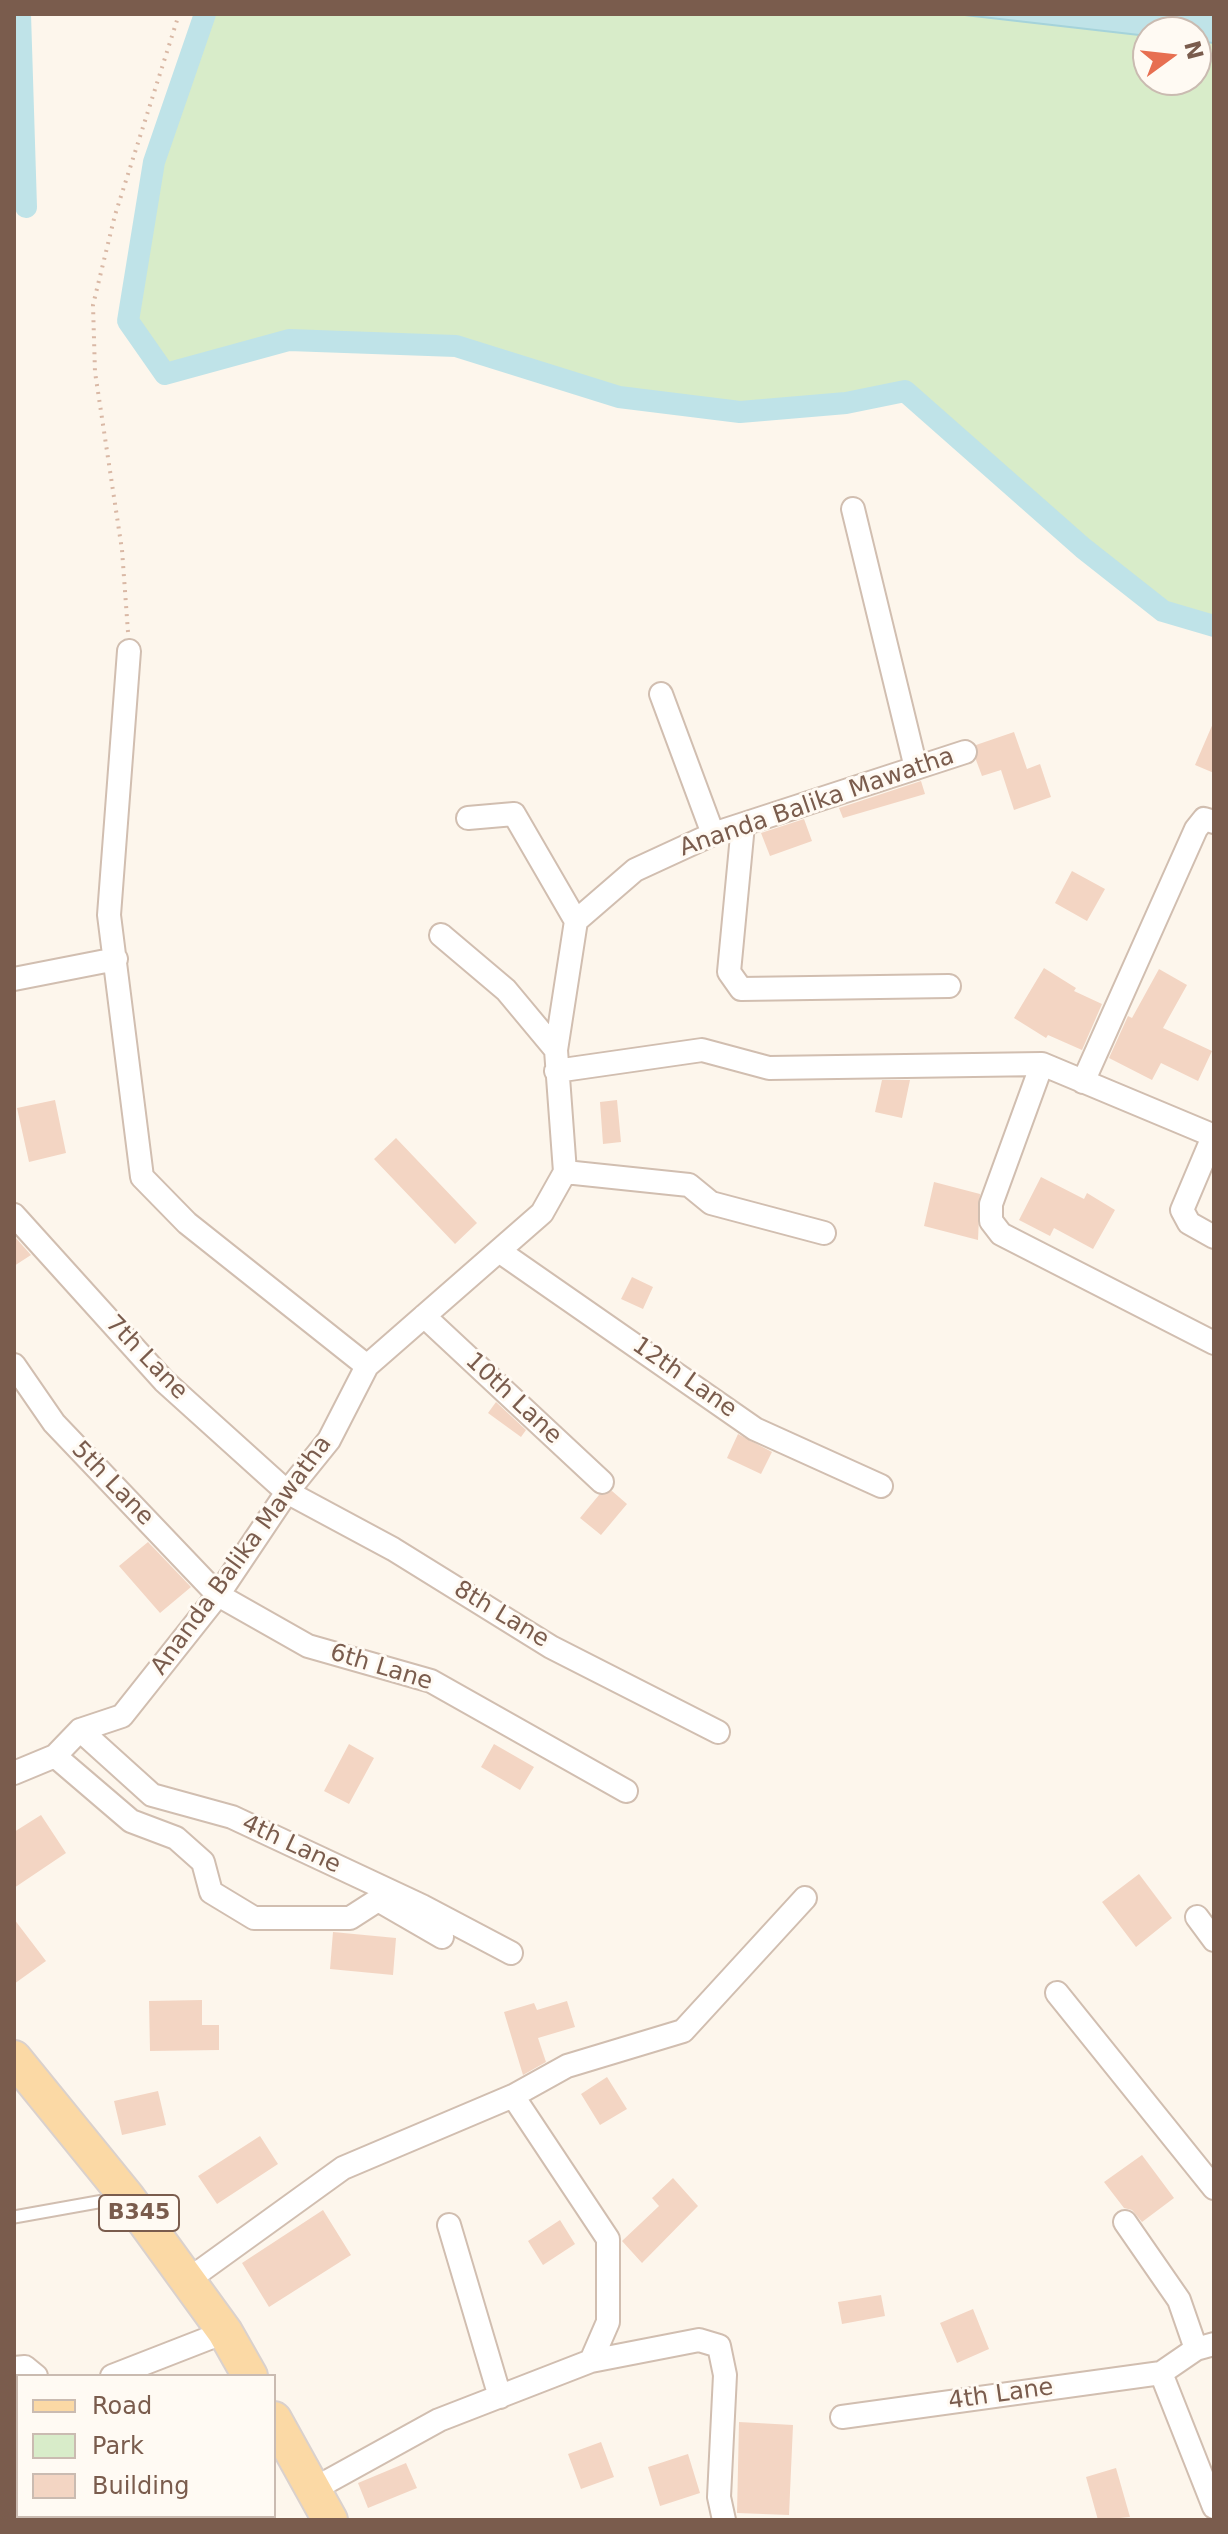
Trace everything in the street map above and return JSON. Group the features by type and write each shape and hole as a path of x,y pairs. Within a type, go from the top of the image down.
{"main road":[{"name":"B345","path":"14,2058 127,2197 225,2332 249,2374"},
{"path":"276,2422 330,2520"}],"street":[{"path":"853,509 916,768"},
{"path":"129,651 109,915 142,1177 187,1223 367,1366"},
{"path":"661,694 713,834"},
{"name":"Ananda Balika Mawatha","path":"576,921 635,870 713,834 965,752"},
{"path":"468,818 514,814 576,921 556,1060 565,1172 689,1185 711,1203 824,1233"},
{"path":"1083,1082 1196,829 1204,819 1214,822"},
{"path":"743,825 729,972 741,989 949,986"},
{"path":"441,935 506,990 556,1060"},
{"path":"14,979 116,959"},
{"path":"556,1060 702,1050 769,1068 1042,1064 1207,1133 1212,1139 1182,1210 1189,1223 1214,1237"},
{"path":"1042,1064 991,1204 991,1221 1001,1234 1214,1343"},
{"name":"Ananda Balika Mawatha","path":"14,1773 55,1756 80,1730 122,1716 218,1595 287,1492 329,1440 367,1366 542,1213 565,1172"},
{"name":"7th Lane","path":"14,1215 164,1381 287,1492"},
{"name":"12th Lane","path":"499,1251 755,1429 881,1486"},
{"name":"10th Lane","path":"424,1316 602,1482"},
{"name":"5th Lane","path":"14,1365 54,1423 218,1595"},
{"name":"8th Lane","path":"287,1492 393,1549 551,1647 718,1732"},
{"name":"6th Lane","path":"218,1595 308,1646 431,1681 626,1791"},
{"name":"4th Lane","path":"80,1730 152,1795 232,1817 422,1906 511,1953"},
{"path":"55,1756 131,1821 176,1838 203,1862 211,1892 254,1918 350,1918 378,1900 442,1937"},
{"path":"188,2280 343,2168 513,2096 567,2066 683,2031 805,1898"},
{"path":"1197,1917 1214,1940"},
{"path":"1057,1993 1214,2188"},
{"path":"513,2096 608,2239 608,2322 591,2361"},
{"path":"1125,2222 1179,2300 1205,2346"},
{"path":"449,2225 500,2397"},
{"path":"117,2374 225,2332"},
{"path":"314,2489 439,2420 591,2361 699,2340 719,2346 725,2375 719,2497 724,2520"},
{"name":"4th Lane","path":"842,2417 1161,2373 1205,2346"},
{"path":"14,2368 25,2367 34,2374"},
{"path":"1161,2373 1214,2507"}],"lane":[{"path":"14,2217 127,2197"}],"path":[{"path":"129,651 122,550 95,372 93,305 115,215 179,14"}],"green space":[{"path":"205,14 956,14 1132,34 1132,96 1212,96 1214,43 1214,626 1163,611 1083,548 905,391 846,403 740,412 619,397 456,346 289,340 165,374 128,321 154,162"}],"water":[{"path":"956,14 1214,14 1214,43 1212,16 1132,16 1132,34"}],"building":[{"path":"1214,721 1214,773 1195,765"},
{"path":"1014,732 1027,769 1040,764 1051,797 1014,810 1001,770 982,776 976,760 976,745"},
{"path":"921,781 925,794 843,818 839,808"},
{"path":"804,819 812,841 770,856 761,833"},
{"path":"1072,871 1105,889 1087,921 1055,903"},
{"path":"1044,968 1076,988 1074,991 1102,1004 1082,1050 1048,1035 1046,1038 1014,1018"},
{"path":"1159,969 1187,985 1163,1028 1212,1051 1198,1081 1161,1063 1152,1080 1109,1058 1128,1016 1132,1018"},
{"path":"882,1080 910,1080 902,1118 875,1112"},
{"path":"55,1100 66,1153 29,1162 17,1108"},
{"path":"617,1100 621,1142 603,1144 600,1102"},
{"path":"396,1138 477,1223 455,1244 374,1159"},
{"path":"1041,1177 1084,1199 1087,1193 1115,1210 1093,1249 1054,1228 1050,1236 1019,1220"},
{"path":"934,1182 980,1194 978,1240 924,1226"},
{"path":"14,1236 31,1255 14,1266"},
{"path":"632,1277 653,1287 643,1309 621,1299"},
{"path":"496,1402 526,1430 521,1437 488,1413"},
{"path":"738,1434 772,1452 761,1474 727,1458"},
{"path":"612,1491 627,1504 601,1535 580,1518 599,1495"},
{"path":"148,1542 191,1587 160,1613 119,1566"},
{"path":"349,1744 374,1758 349,1804 324,1791"},
{"path":"494,1744 534,1767 520,1790 481,1767"},
{"path":"41,1815 66,1853 14,1888 14,1832"},
{"path":"1139,1874 1172,1918 1136,1947 1102,1902"},
{"path":"14,1919 46,1961 14,1984"},
{"path":"333,1932 396,1938 393,1975 330,1969"},
{"path":"202,2000 202,2025 219,2025 219,2050 150,2051 149,2001"},
{"path":"567,2001 575,2027 538,2038 546,2062 523,2075 504,2012 534,2003 537,2010"},
{"path":"607,2077 627,2109 600,2125 581,2094"},
{"path":"158,2091 166,2125 122,2135 114,2101"},
{"path":"260,2136 278,2164 217,2204 198,2176"},
{"path":"1142,2155 1174,2198 1142,2222 1132,2210 1124,2208 1104,2182"},
{"path":"673,2178 698,2206 642,2263 622,2241 659,2206 652,2198"},
{"path":"323,2210 351,2255 269,2307 242,2263"},
{"path":"560,2220 575,2244 543,2265 528,2241"},
{"path":"881,2295 885,2316 842,2324 838,2302"},
{"path":"973,2309 989,2349 957,2363 940,2323"},
{"path":"739,2422 793,2425 789,2515 737,2513"},
{"path":"601,2442 614,2477 581,2489 568,2454"},
{"path":"688,2454 700,2493 660,2506 648,2467"},
{"path":"406,2463 417,2488 368,2508 358,2483"},
{"path":"1116,2468 1130,2517 1098,2520 1086,2477"}],"waterway":[{"path":"20,14 26,207"},
{"path":"205,14 154,162 128,321 165,374 289,340 456,346 619,397 740,412 846,403 905,391 1083,548 1163,611 1214,626"}]}
